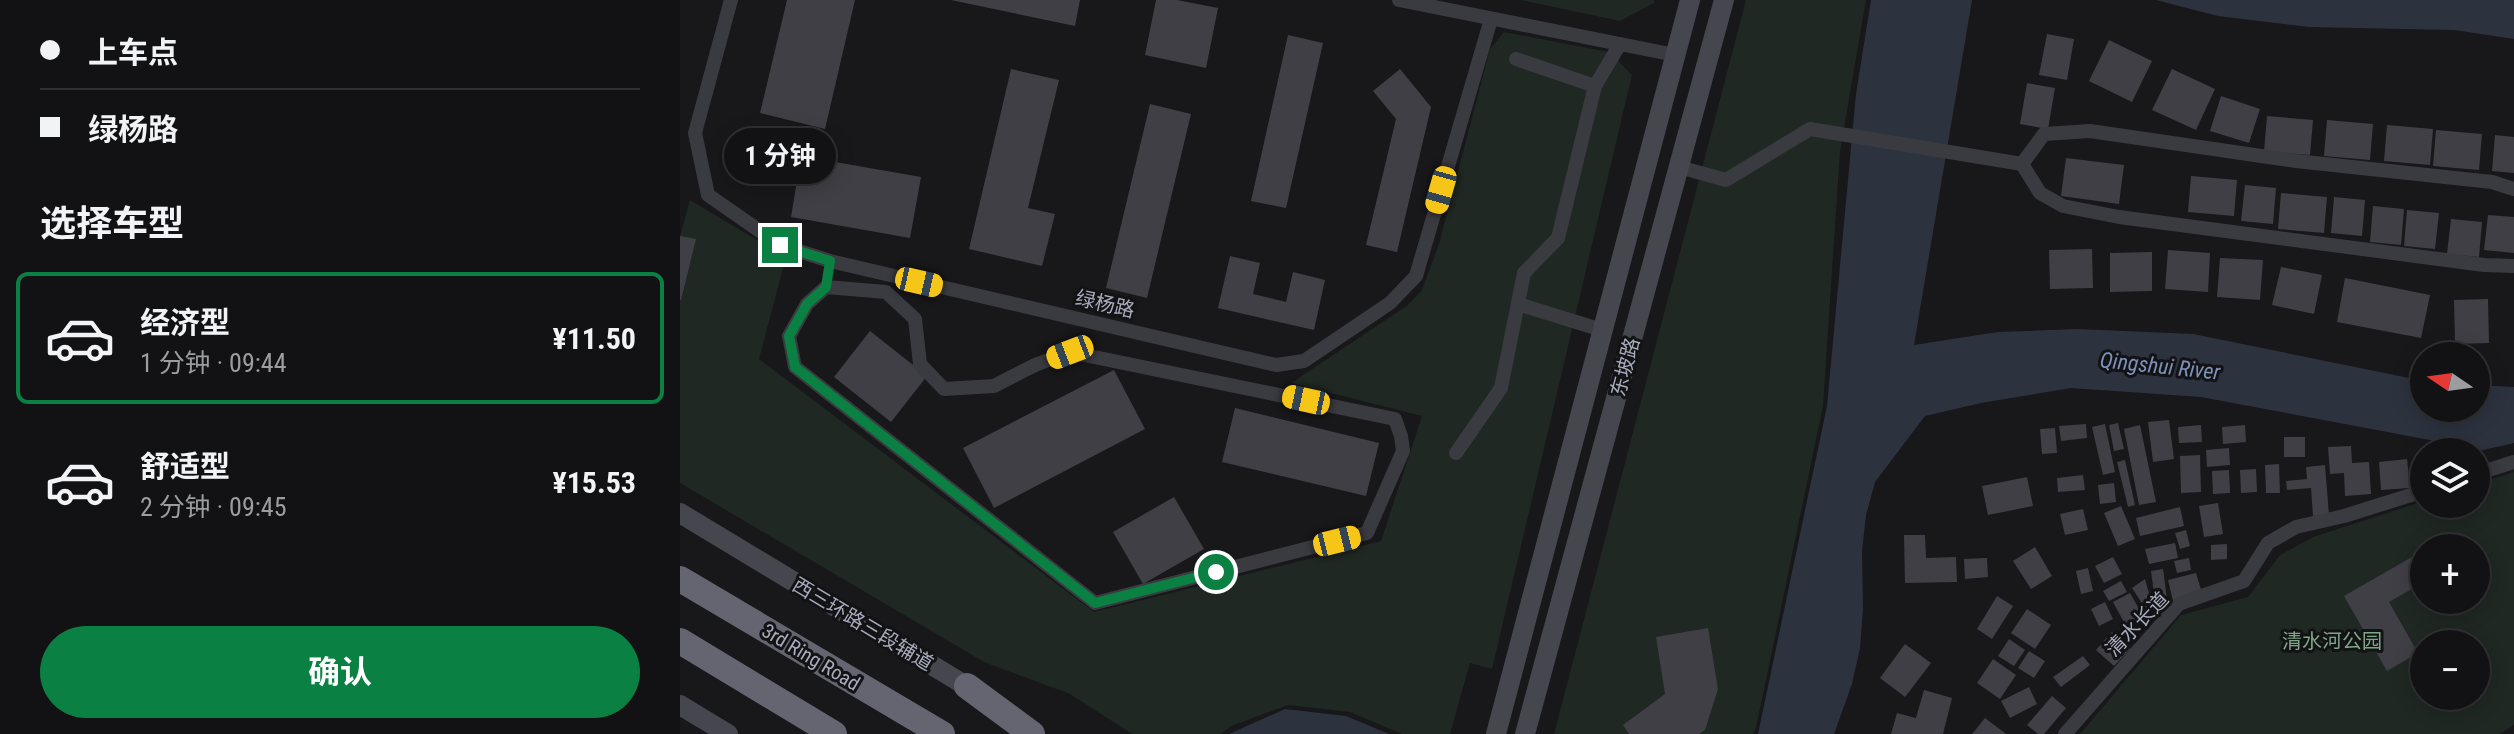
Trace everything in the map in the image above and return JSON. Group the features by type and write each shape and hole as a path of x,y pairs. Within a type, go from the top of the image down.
{"highway":[{"name":"3rd Ring Road","path":"680,579 942,734"},
{"path":"680,641 834,734"},
{"path":"967,686 1032,734"}],"main road":[{"name":"东坡路","path":"1496,734 1690,0"},
{"name":"东坡路","path":"1525,734 1724,0"},
{"name":"西三环路三段辅道","path":"680,513 1047,734"},
{"path":"680,705 728,734"}],"street":[{"name":"绿杨路","path":"731,0 695,133 708,195 780,245 830,261 1276,365 1304,361 1390,303 1416,276 1491,19"},
{"path":"1399,0 1675,55"},
{"path":"1456,453 1501,388 1524,273 1558,238 1595,86 1620,44"},
{"path":"1516,59 1595,86"},
{"path":"1679,167 1726,180 1810,129 2022,164 2040,193 2063,206 2119,217 2468,263 2514,266"},
{"path":"2022,164 2044,134 2090,131 2296,161 2492,182 2514,189"},
{"path":"826,287 886,292 915,319 920,364 944,389 994,386 1035,365 1070,352 1395,419 1403,451 1367,533 1095,603 795,367 789,336 807,304 826,287 830,261"},
{"path":"1518,304 1602,330"},
{"path":"2490,470 2514,462"},
{"name":"清水长道","path":"2065,734 2179,604 2244,581 2268,543 2296,527 2410,495"}],"green space":[{"path":"1521,0 1654,0 1654,3 1620,21"},
{"path":"1746,0 1866,0 1840,152 1823,406 1756,728 1753,734 1554,734"},
{"path":"1504,32 1609,52 1632,75 1492,669 1470,663 1450,734 1402,734 1350,712 1288,705 1231,726 1221,734 1132,734 1070,694 984,662 680,483 680,236 690,200 786,257 759,359 1094,612 1381,541 1422,416 1291,383 1408,305 1422,290 1439,244 1490,49"},
{"name":"清水河公园","path":"2514,472 2514,725 2500,734 2080,734 2181,615 2248,597 2280,555 2313,537 2410,506 2410,518 2490,518 2490,480"}],"water":[{"name":"Qingshui River","path":"1871,0 1972,0 1914,345 1998,332 2077,329 2193,334 2410,378 2410,422 2490,422 2490,386 2514,387 2514,443 2490,448 2490,438 2419,438 2201,397 2071,388 1925,416 1875,482 1866,515 1862,551 1860,648 1852,684 1834,734 1758,734 1827,406 1856,94"},
{"path":"2156,0 2514,0 2514,39 2454,30 2309,27 2218,16"},
{"path":"1285,709 1346,716 1389,734 1229,734"}],"building":[{"path":"787,0 855,0 825,129 760,113"},
{"path":"951,0 1080,0 1075,26"},
{"path":"1156,0 1177,0 1218,8 1206,68 1145,55"},
{"path":"2047,34 2074,39 2067,80 2039,75"},
{"path":"1288,35 1323,43 1286,208 1251,201"},
{"path":"2109,40 2152,61 2132,102 2089,81"},
{"path":"1011,69 1059,80 1028,208 1055,214 1042,266 969,249"},
{"path":"1400,69 1431,107 1397,252 1366,245 1396,119 1373,91"},
{"path":"2172,69 2215,89 2196,130 2152,110"},
{"path":"2027,83 2055,88 2048,129 2020,124"},
{"path":"2221,96 2260,109 2249,143 2210,131"},
{"path":"1150,104 1191,114 1147,298 1106,288"},
{"path":"2267,116 2313,120 2310,155 2264,151"},
{"path":"2327,120 2373,124 2370,160 2324,156"},
{"path":"2387,125 2433,129 2430,165 2384,161"},
{"path":"2436,130 2482,134 2479,170 2433,166"},
{"path":"2495,135 2514,137 2514,173 2492,171"},
{"path":"801,156 921,177 910,238 791,217"},
{"path":"2066,158 2124,165 2119,204 2061,196"},
{"path":"2191,176 2237,180 2234,216 2188,212"},
{"path":"2245,185 2276,188 2273,224 2241,221"},
{"path":"2281,193 2327,197 2324,233 2278,229"},
{"path":"2334,197 2365,200 2362,236 2331,233"},
{"path":"2373,206 2404,209 2401,245 2370,242"},
{"path":"2407,210 2439,213 2435,249 2404,246"},
{"path":"2488,215 2514,217 2514,253 2484,250"},
{"path":"2451,219 2482,222 2479,257 2447,254"},
{"path":"680,236 696,239 681,300 680,300"},
{"path":"2092,249 2093,288 2050,289 2049,250"},
{"path":"2168,250 2210,253 2208,292 2165,289"},
{"path":"2152,252 2152,291 2110,292 2110,253"},
{"path":"1230,256 1260,263 1253,294 1286,302 1293,272 1325,280 1314,330 1218,308"},
{"path":"2220,258 2263,260 2260,300 2217,297"},
{"path":"2281,267 2322,275 2314,314 2272,305"},
{"path":"2345,278 2430,295 2421,338 2337,322"},
{"path":"2488,299 2489,342 2455,342 2454,300"},
{"path":"870,331 927,376 891,422 834,377"},
{"path":"1114,370 1145,429 994,508 963,448"},
{"path":"1235,408 1379,443 1366,496 1222,462"},
{"path":"2169,420 2174,459 2153,462 2148,422"},
{"path":"2118,423 2124,449 2114,451 2109,425"},
{"path":"2086,424 2087,438 2061,441 2059,426"},
{"path":"2105,424 2115,472 2103,475 2092,427"},
{"path":"2140,425 2156,502 2139,505 2124,429"},
{"path":"2201,425 2202,442 2179,443 2178,427"},
{"path":"2245,425 2246,442 2223,444 2222,427"},
{"path":"2055,428 2057,453 2042,454 2040,429"},
{"path":"2284,437 2305,437 2305,457 2284,457"},
{"path":"2351,446 2352,463 2369,462 2371,494 2345,496 2344,473 2330,474 2328,447"},
{"path":"2229,448 2230,465 2207,467 2206,450"},
{"path":"2200,455 2201,492 2181,493 2180,456"},
{"path":"2407,459 2410,488 2381,490 2379,462"},
{"path":"2125,460 2135,505 2128,507 2117,462"},
{"path":"2279,464 2280,493 2266,493 2265,465"},
{"path":"2325,465 2329,515 2313,516 2311,488 2287,490 2286,481 2307,479 2306,467"},
{"path":"2256,469 2257,492 2241,493 2240,470"},
{"path":"2229,470 2230,493 2213,494 2212,471"},
{"path":"2083,475 2085,490 2058,492 2057,478"},
{"path":"2027,477 2033,506 1988,515 1982,486"},
{"path":"2114,483 2116,502 2100,504 2098,485"},
{"path":"1174,497 1204,549 1143,584 1113,532"},
{"path":"2218,503 2223,534 2204,537 2199,506"},
{"path":"2121,506 2135,539 2118,546 2104,513"},
{"path":"2180,507 2184,526 2140,536 2136,518"},
{"path":"2083,509 2088,530 2065,535 2060,514"},
{"path":"2186,530 2190,546 2180,549 2175,533"},
{"path":"1904,535 1925,535 1926,558 1956,557 1957,582 1905,583"},
{"path":"2175,543 2178,558 2149,564 2145,549"},
{"path":"2227,544 2227,559 2211,560 2211,545"},
{"path":"2035,547 2052,576 2031,589 2013,561"},
{"path":"2113,557 2122,574 2104,583 2095,566"},
{"path":"1987,558 1988,577 1965,579 1964,559"},
{"path":"2189,558 2191,570 2177,573 2174,561"},
{"path":"2410,558 2410,590 2389,602 2410,639 2410,658 2387,671 2344,596"},
{"path":"2088,568 2093,591 2081,594 2076,571"},
{"path":"2163,569 2167,599 2155,601 2151,571"},
{"path":"2196,573 2202,593 2173,601 2168,580"},
{"path":"2145,579 2152,604 2145,608 2132,588"},
{"path":"2121,581 2127,592 2109,601 2103,591"},
{"path":"2130,593 2143,616 2126,626 2113,602"},
{"path":"1997,596 2013,606 1992,639 1977,629"},
{"path":"2105,602 2113,619 2099,626 2091,609"},
{"path":"2027,609 2051,625 2035,649 2011,633"},
{"path":"1708,628 1718,689 1705,730 1699,734 1629,734 1623,725 1665,694 1656,637"},
{"path":"2112,632 2130,649 2114,666 2096,650"},
{"path":"2009,639 2025,650 2014,666 1998,656"},
{"path":"1905,644 1931,663 1905,697 1880,678"},
{"path":"2029,651 2045,661 2034,678 2018,668"},
{"path":"2083,656 2090,665 2061,687 2053,677"},
{"path":"1993,659 2016,675 2000,699 1977,683"},
{"path":"2029,687 2037,704 2010,718 2001,701"},
{"path":"1924,690 1952,698 1943,734 1891,734 1897,713 1916,718"},
{"path":"2052,696 2066,708 2044,734 2038,734 2027,725"},
{"path":"1985,718 2006,734 1972,734"}],"route":[{"path":"780,245 830,261 826,287 807,304 789,336 795,367 1095,603 1216,572"}]}
